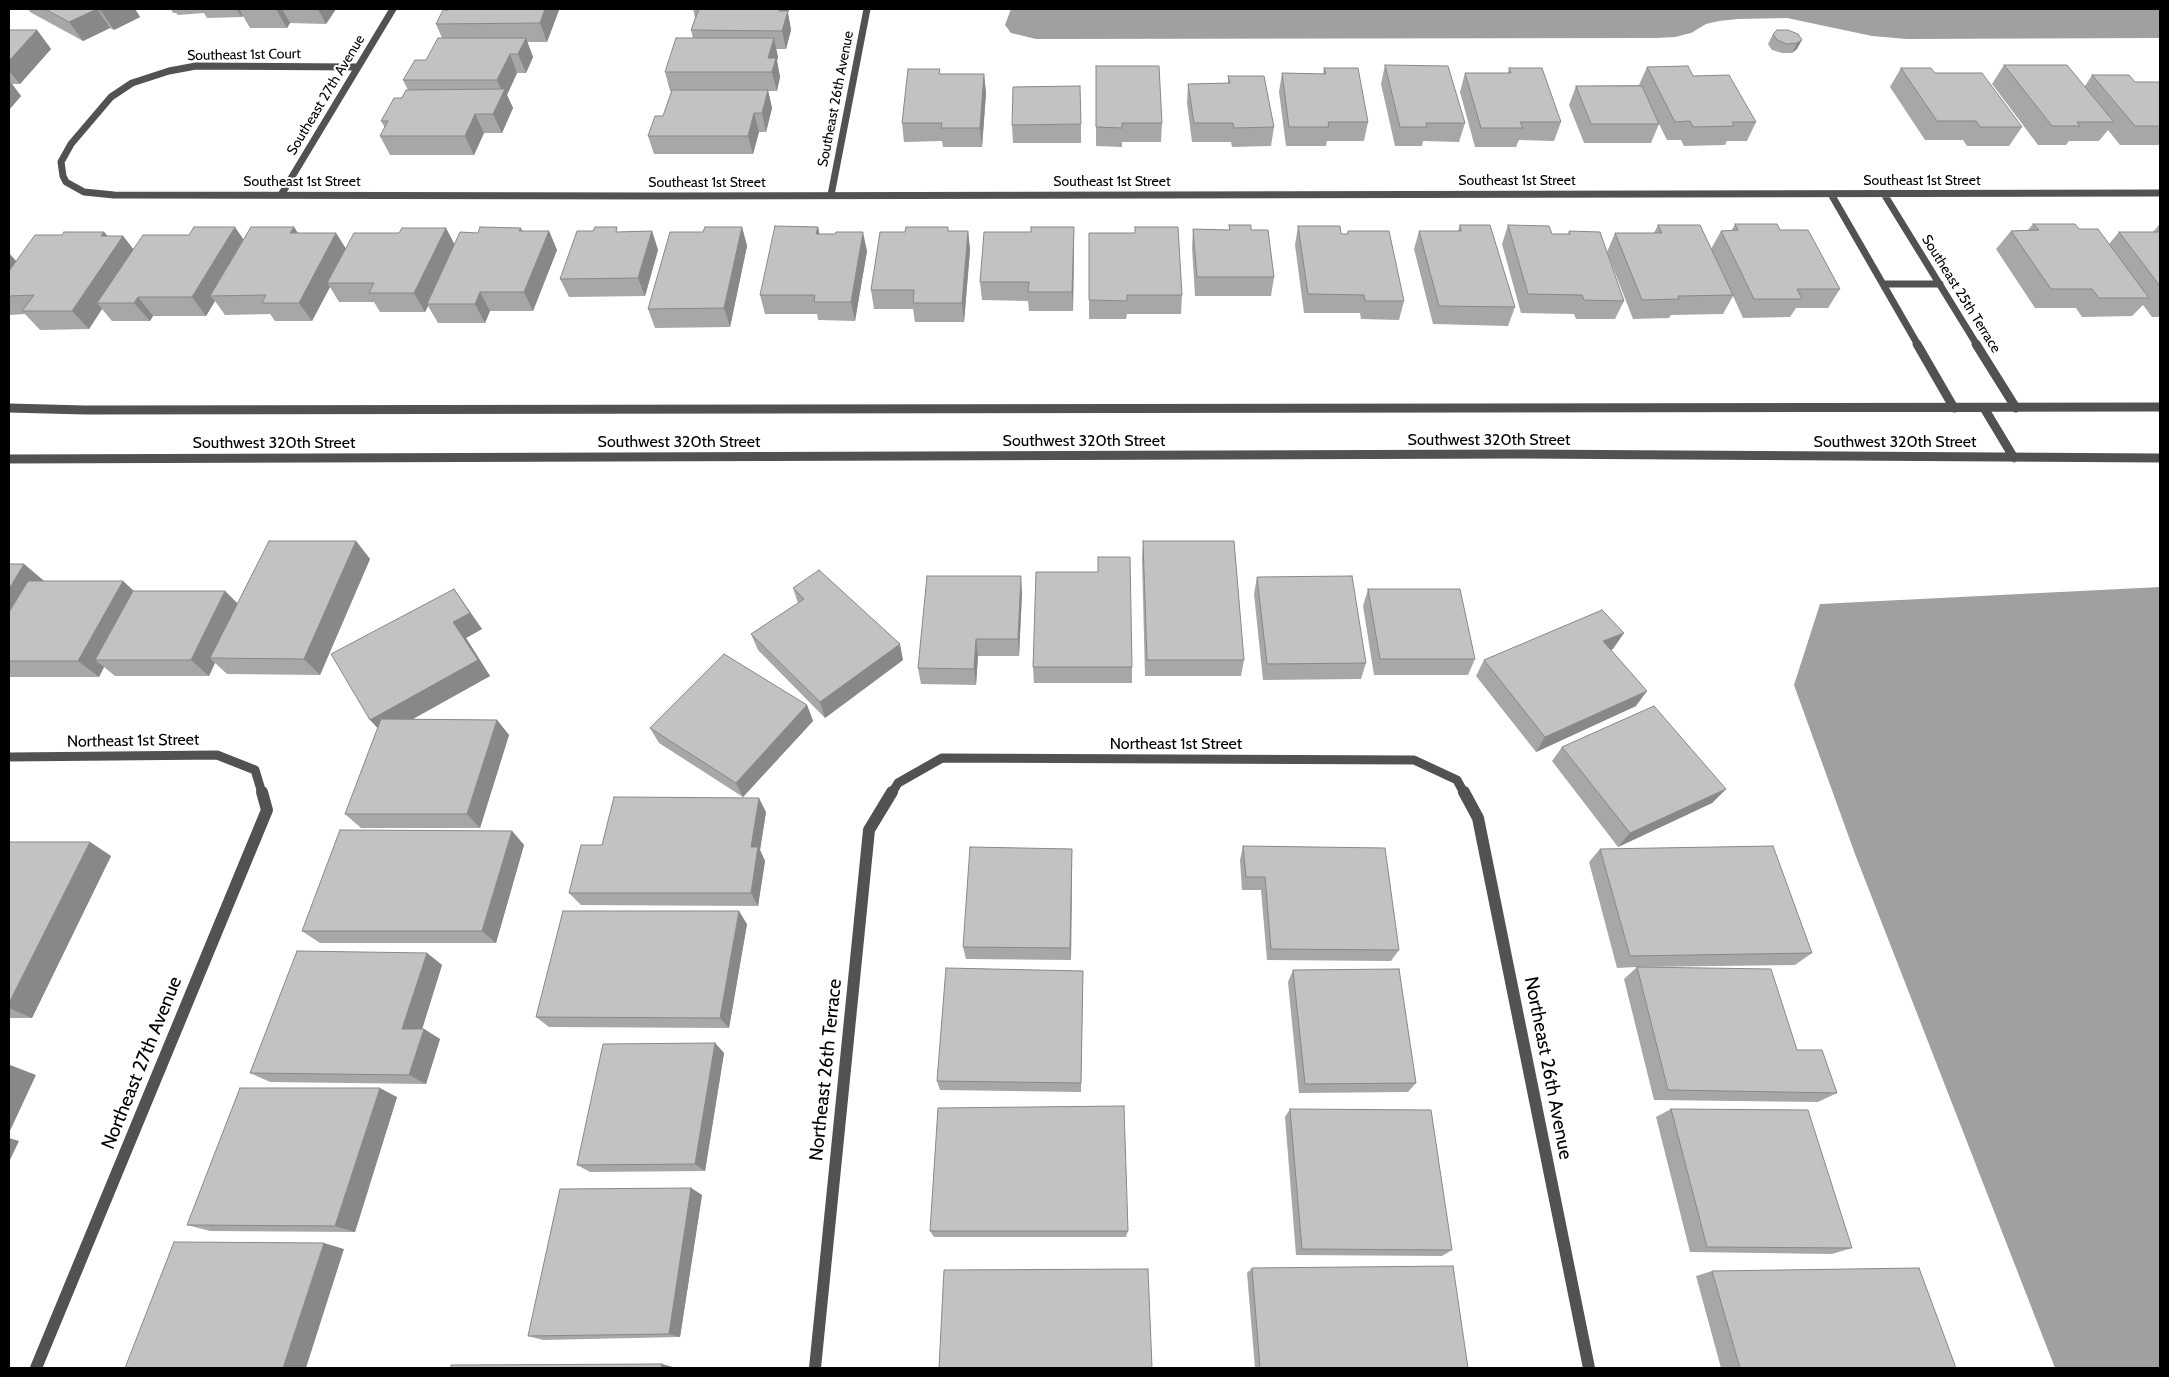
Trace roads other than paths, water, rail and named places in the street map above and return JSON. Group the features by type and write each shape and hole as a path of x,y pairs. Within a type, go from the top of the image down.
{"street":[{"name":"Southeast 27th Avenue","path":"281,195 393,9"},
{"name":"Southeast 26th Avenue","path":"831,195 867,9"},
{"name":"Southeast 1st Court","path":"66,182 61,168 61,162 65,153 111,97 132,83 169,71 196,66 358,67"},
{"name":"Southeast 1st Street","path":"66,182 79,190 97,194 281,195 2160,193"},
{"path":"1831,194 1954,408"},
{"name":"Southeast 25th Terrace","path":"1884,194 2016,408"},
{"path":"1883,284 1940,284"},
{"name":"Southwest 320th Street","path":"9,408 95,410 2160,407"},
{"path":"1984,408 2014,458"},
{"name":"Southwest 320th Street","path":"9,459 1502,454 2160,458"},
{"name":"Northeast 1st Street","path":"9,757 217,755 255,770"},
{"name":"Northeast 1st Street","path":"898,783 942,758 1414,760 1457,780"},
{"name":"Northeast 27th Avenue","path":"36,1368 267,810 255,770"},
{"name":"Northeast 26th Avenue","path":"1457,780 1478,818 1589,1368"},
{"name":"Northeast 26th Terrace","path":"815,1368 869,830 898,783"}]}
